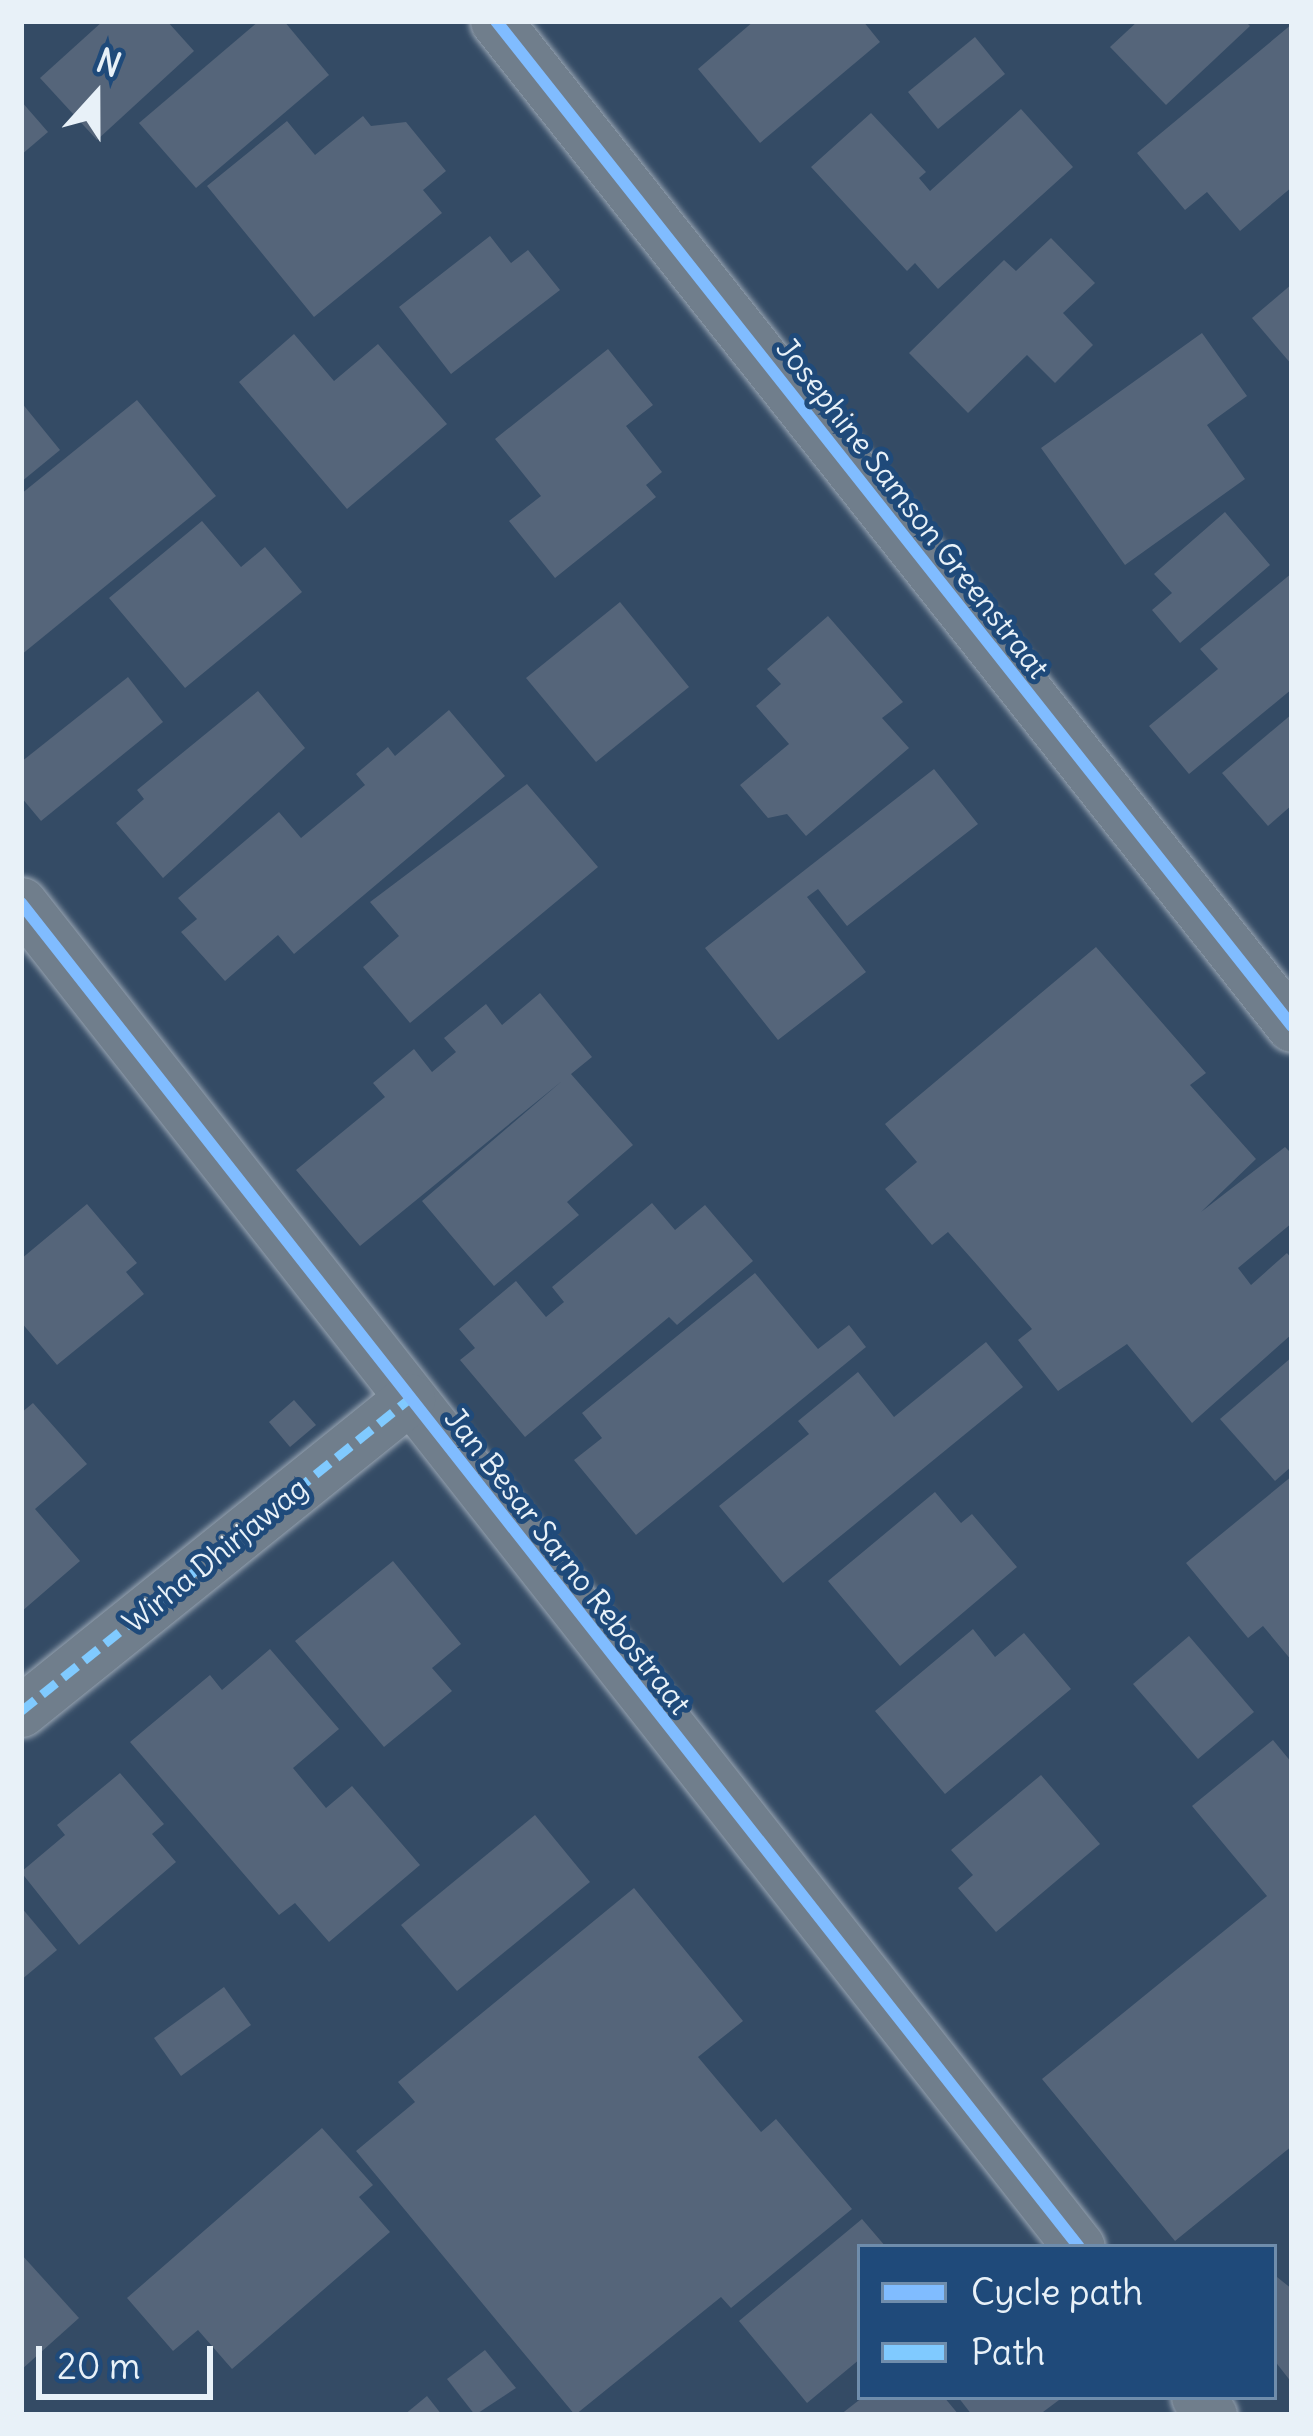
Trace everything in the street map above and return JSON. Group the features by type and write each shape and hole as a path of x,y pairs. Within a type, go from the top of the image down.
{"street":[{"name":"Josephine Samson Greenstraat","path":"496,21 1292,1026"},
{"name":"Jan Besar Sarno Rebostraat","path":"21,903 1077,2244"},
{"name":"Wirha Dhirjawag","path":"21,1711 409,1399"}],"building":[{"path":"103,21 167,21 194,51 97,140 40,78"},
{"path":"259,21 284,21 329,75 196,188 139,123"},
{"path":"754,21 863,21 880,42 760,143 698,69"},
{"path":"1138,21 1245,21 1250,26 1166,105 1110,47"},
{"path":"1292,24 1292,187 1240,231 1207,192 1185,210 1137,153"},
{"path":"975,37 1005,74 938,129 908,92"},
{"path":"21,101 48,132 21,155"},
{"path":"1021,109 1073,167 938,289 915,263 907,271 811,167 871,113 926,172 919,178 930,191"},
{"path":"363,116 371,126 406,122 446,171 423,190 442,213 314,317 207,186 287,121 315,155"},
{"path":"490,236 511,263 528,250 560,290 451,374 399,307"},
{"path":"1051,238 1095,283 1063,313 1093,345 1055,383 1027,355 968,413 909,353 1004,260 1016,271"},
{"path":"1292,284 1292,365 1252,318"},
{"path":"1202,333 1247,396 1207,425 1245,479 1125,565 1041,448"},
{"path":"294,334 334,381 378,344 447,424 347,509 239,382"},
{"path":"608,349 653,405 626,426 662,472 646,485 656,497 555,578 509,521 541,496 495,439"},
{"path":"137,400 216,496 21,655 21,494"},
{"path":"21,402 60,450 21,482"},
{"path":"1225,512 1270,565 1180,643 1152,610 1172,593 1154,574"},
{"path":"202,521 241,567 265,547 302,592 185,688 109,598"},
{"path":"1292,573 1292,689 1189,774 1149,726 1218,669 1200,649"},
{"path":"620,602 689,687 596,762 526,678"},
{"path":"828,616 903,702 882,718 909,748 806,836 787,814 768,818 740,785 789,744 756,706 781,684 767,669"},
{"path":"128,677 163,722 41,821 21,797 21,762"},
{"path":"258,691 305,748 163,878 116,823 144,799 137,790"},
{"path":"449,710 505,776 294,954 278,935 225,981 181,932 197,919 178,898 279,812 301,838 365,785 356,774 388,747 395,756"},
{"path":"1292,714 1292,805 1268,826 1222,773"},
{"path":"934,769 978,824 847,926 818,889 807,897 866,972 778,1040 705,948"},
{"path":"527,784 598,867 410,1023 363,967 399,936 370,902"},
{"path":"1096,947 1206,1073 1190,1085 1256,1159 1201,1212 1285,1147 1292,1154 1292,1223 1238,1268 1251,1285 1287,1253 1292,1259 1292,1334 1192,1423 1127,1344 1058,1391 1018,1340 1032,1329 948,1232 932,1245 885,1189 917,1162 885,1124"},
{"path":"540,993 592,1057 571,1074 633,1145 567,1202 579,1215 494,1286 422,1201 562,1081 360,1246 296,1170 385,1097 373,1083 414,1049 432,1072 456,1052 444,1038 486,1004 502,1025"},
{"path":"652,1203 675,1230 705,1205 753,1261 677,1325 669,1317 525,1437 460,1360 475,1348 459,1329 516,1281 546,1317 564,1302 552,1287"},
{"path":"87,1204 137,1263 126,1272 144,1294 57,1365 21,1322 21,1259"},
{"path":"755,1273 818,1349 849,1325 866,1347 636,1535 574,1460 602,1438 582,1413"},
{"path":"986,1342 1023,1387 783,1583 719,1506 809,1434 798,1421 858,1372 894,1417"},
{"path":"1292,1357 1292,1466 1275,1481 1220,1419"},
{"path":"294,1400 316,1425 290,1447 269,1422"},
{"path":"33,1403 87,1464 35,1509 80,1561 21,1612 21,1413"},
{"path":"1292,1476 1292,1661 1263,1626 1248,1638 1186,1563"},
{"path":"935,1492 961,1523 972,1514 1017,1567 900,1666 828,1581"},
{"path":"393,1561 461,1644 432,1668 452,1691 384,1747 295,1641"},
{"path":"973,1629 995,1657 1024,1633 1071,1689 945,1794 875,1711"},
{"path":"1189,1636 1254,1712 1198,1759 1133,1684"},
{"path":"270,1649 339,1729 293,1768 326,1808 352,1786 420,1865 329,1942 295,1903 279,1915 130,1742 210,1675 222,1690"},
{"path":"1273,1740 1292,1763 1292,2146 1175,2241 1042,2079 1267,1896 1192,1806"},
{"path":"120,1773 164,1824 152,1834 176,1862 79,1945 21,1872 65,1835 57,1825"},
{"path":"1041,1775 1100,1844 996,1932 958,1888 973,1875 951,1850"},
{"path":"535,1815 590,1882 457,1991 401,1925"},
{"path":"634,1888 743,2021 698,2057 761,2132 776,2119 852,2209 731,2308 721,2297 575,2415 356,2151 415,2102 398,2082"},
{"path":"21,1907 57,1950 21,1980"},
{"path":"224,1987 251,2025 181,2076 154,2038"},
{"path":"322,2128 373,2185 359,2197 390,2232 232,2369 198,2330 173,2351 127,2298"},
{"path":"862,2219 883,2244 857,2244 857,2361 807,2403 739,2321"},
{"path":"21,2254 79,2318 21,2370"},
{"path":"1277,2277 1292,2289 1292,2383 1277,2364"},
{"path":"485,2350 516,2388 475,2415 447,2379"},
{"path":"427,2396 442,2415 404,2415"},
{"path":"859,2400 946,2400 959,2415 840,2415"},
{"path":"960,2400 1059,2400 1039,2415 972,2415"}],"marked path":[{"path":"21,1711 409,1399"}],"cycle path":[{"path":"496,21 1292,1026"},
{"path":"21,903 1077,2244"}]}
